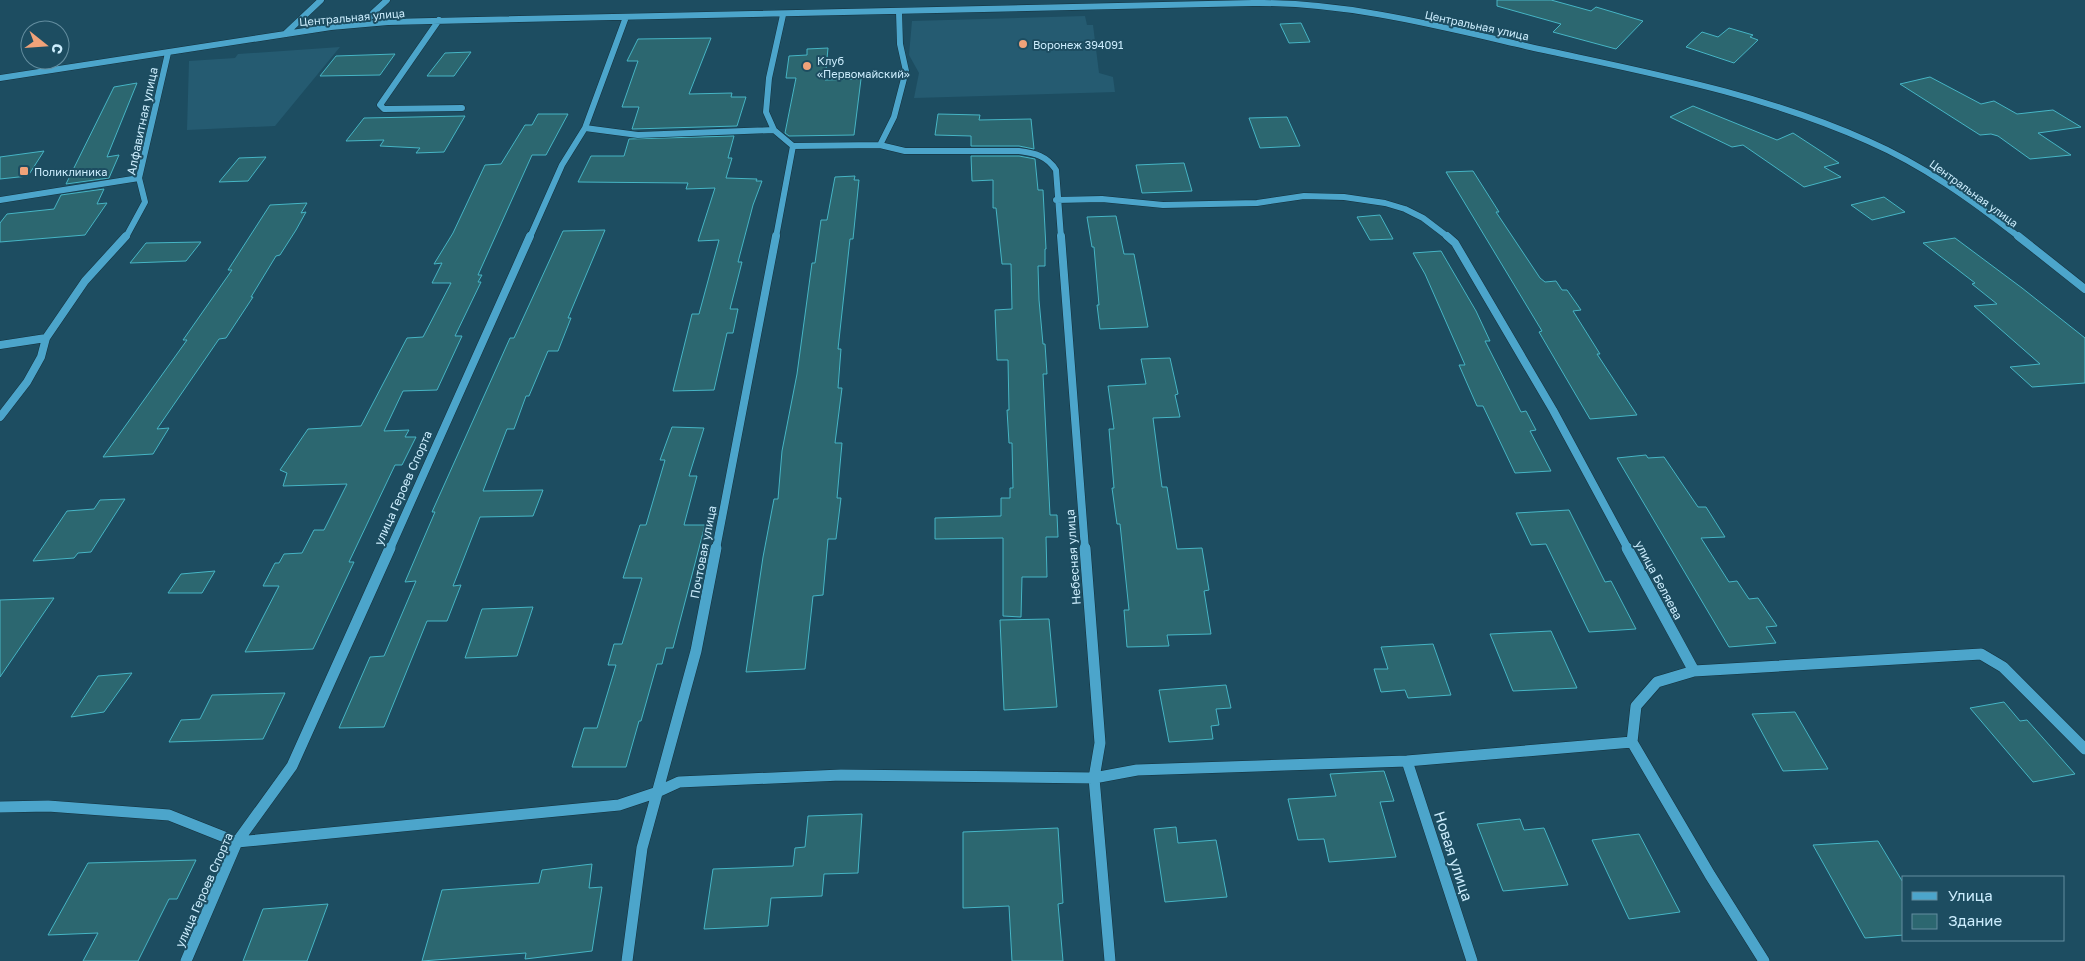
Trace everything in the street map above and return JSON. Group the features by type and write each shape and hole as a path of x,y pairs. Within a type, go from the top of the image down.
{"street":[{"path":"285,34 321,0"},
{"path":"366,23 373,13 387,0"},
{"name":"Центральная улица","path":"0,78 366,23 1298,4 1331,6 1421,22 1626,68 1774,106 1841,130 1900,156 1943,181 2085,290"},
{"path":"880,144 894,117 906,71 900,44 899,12"},
{"path":"783,14 769,78 766,112 774,130 793,146 880,144 905,151 1019,152 1043,156"},
{"name":"улица Героев Спорта","path":"186,961 237,842 292,766 562,165 585,128 626,17"},
{"path":"440,20 380,105 384,109 462,108"},
{"name":"Алфавитная улица","path":"0,417 27,382 41,357 46,338 85,281 124,240 145,202 139,178 168,53"},
{"path":"585,128 638,135 774,130"},
{"name":"Почтовая улица","path":"627,961 642,848 655,794 696,651 793,146"},
{"name":"Небесная улица","path":"1043,156 1051,162 1056,170 1056,200 1100,743 1094,778 1110,961"},
{"path":"0,200 139,178"},
{"name":"улица Беляева","path":"1056,200 1100,199 1157,205 1271,202 1302,196 1350,197 1377,200 1401,208 1445,232 1455,244 1553,410 1694,671"},
{"path":"0,345 46,338"},
{"path":"1764,961 1710,875 1632,742 1636,706 1657,682 1694,671 1981,654 2003,667 2085,749"},
{"path":"0,807 48,806 169,815 237,842 619,805 655,794 680,782 841,775 1094,778 1137,770 1408,761 1632,742"},
{"name":"Новая улица","path":"1408,761 1472,961"}],"shaded area":[{"path":"1085,16 1087,25 1093,25 1099,73 1113,77 1115,92 914,98 919,73 909,55 912,21"},
{"path":"340,47 275,126 187,130 189,61 235,58 238,54"}],"building":[{"path":"1497,0 1551,0 1591,11 1596,7 1643,21 1616,49 1553,32 1561,24 1497,6"},
{"path":"1301,23 1310,42 1289,43 1280,24"},
{"path":"1729,28 1753,35 1750,37 1758,40 1734,63 1686,47 1702,32 1718,37"},
{"path":"711,38 689,94 732,93 731,97 746,97 737,126 632,129 639,107 622,107 638,61 627,61 638,39"},
{"path":"828,48 825,80 861,79 854,135 789,136 785,133 796,78 786,78 789,56 807,55 807,49"},
{"path":"471,52 454,76 427,76 445,53"},
{"path":"395,54 380,75 320,76 336,56"},
{"path":"1930,77 1981,104 1994,101 2017,114 2053,110 2081,127 2038,133 2071,155 2030,159 1998,136 1991,134 1980,135 1900,84"},
{"path":"137,83 107,157 119,155 109,178 66,184 114,87"},
{"path":"1693,106 1777,140 1793,133 1839,163 1824,167 1841,177 1804,187 1743,145 1732,147 1670,117"},
{"path":"538,114 568,114 546,155 532,155 478,275 482,275 478,282 481,282 455,336 462,336 437,390 403,391 384,431 409,430 405,437 416,437 402,465 395,465 349,562 354,562 313,649 245,652 279,586 263,586 275,563 279,563 284,554 302,553 314,530 324,530 347,484 283,486 287,473 280,470 308,429 361,426 407,338 423,337 451,283 432,283 442,263 434,264 453,233 485,165 501,164 525,125 532,125"},
{"path":"938,114 980,115 979,120 1031,119 1034,149 1019,146 971,146 971,136 935,135"},
{"path":"465,116 444,152 416,153 420,148 380,146 384,140 346,141 364,118"},
{"path":"1287,117 1300,146 1260,148 1249,118"},
{"path":"734,136 728,158 732,158 726,178 757,179 756,181 762,181 753,205 738,262 742,262 730,309 738,309 733,333 727,333 714,390 673,391 692,314 699,314 719,240 698,241 715,188 686,189 688,183 578,182 591,156 624,156 629,139"},
{"path":"44,151 28,176 0,179 0,157"},
{"path":"971,156 1019,156 1035,159 1038,190 1043,190 1046,249 1045,266 1038,266 1039,300 1047,374 1043,374 1050,515 1057,515 1058,537 1046,537 1047,577 1022,577 1021,617 1003,616 1003,538 935,539 935,518 1001,516 1001,498 1010,498 1010,488 1013,488 1012,443 1009,443 1007,410 1009,410 1008,360 997,360 995,310 1012,309 1011,264 1002,264 996,208 993,208 993,180 972,181"},
{"path":"266,157 248,181 219,182 239,158"},
{"path":"1184,163 1192,191 1142,193 1136,165"},
{"path":"1473,171 1499,212 1496,212 1540,278 1545,282 1556,281 1562,290 1567,290 1581,310 1573,311 1600,354 1597,354 1637,415 1590,419 1539,332 1542,331 1446,172"},
{"path":"855,176 854,180 859,180 853,239 850,239 838,349 841,349 838,388 842,388 835,443 842,443 837,498 841,498 836,539 828,539 823,595 813,596 805,669 746,672 763,557 774,499 778,499 782,451 797,374 812,263 815,263 821,220 827,220 835,177"},
{"path":"104,189 97,204 107,203 85,235 0,242 0,223 7,214 54,209 61,195"},
{"path":"1884,197 1905,212 1872,220 1851,205"},
{"path":"307,203 301,213 306,212 296,230 280,255 276,256 251,297 253,297 226,338 219,339 157,429 169,428 153,454 103,457 187,340 183,340 232,270 228,270 270,205"},
{"path":"1380,215 1393,239 1370,240 1357,217"},
{"path":"1116,216 1124,254 1134,254 1148,327 1100,329 1094,247 1092,247 1087,217"},
{"path":"605,230 568,318 571,318 558,351 548,351 529,396 526,396 514,429 507,429 483,491 543,490 533,516 480,517 453,586 461,585 447,621 427,621 384,727 339,728 370,657 384,656 416,581 405,582 435,512 432,512 510,338 514,338 563,231"},
{"path":"1955,238 2085,338 2085,383 2032,387 2010,367 2040,364 1974,306 1997,304 1972,284 1975,283 1923,243"},
{"path":"201,242 186,261 130,263 146,243"},
{"path":"1441,251 1476,311 1490,341 1485,341 1521,412 1526,411 1536,430 1530,431 1551,471 1515,473 1483,406 1477,406 1459,365 1465,365 1425,274 1413,253"},
{"path":"1170,358 1178,394 1175,395 1180,417 1153,418 1162,487 1167,487 1177,549 1202,548 1209,590 1204,591 1211,634 1167,635 1169,646 1127,647 1124,610 1129,610 1120,524 1117,524 1112,488 1114,488 1109,429 1114,429 1108,386 1146,384 1141,359"},
{"path":"672,427 704,428 689,476 697,476 684,525 705,525 673,648 666,648 662,664 657,664 626,767 572,767 584,728 597,728 616,665 608,665 614,644 622,644 642,578 623,578 640,525 646,525 665,460 660,460"},
{"path":"1646,455 1648,458 1664,457 1698,507 1706,507 1725,537 1701,538 1729,582 1737,581 1749,599 1758,598 1777,626 1766,627 1776,643 1729,647 1617,458"},
{"path":"125,499 91,552 78,553 74,558 33,561 67,511 94,509 100,500"},
{"path":"1569,510 1605,582 1611,581 1636,629 1589,632 1546,544 1531,545 1516,513"},
{"path":"215,571 202,593 168,593 181,574"},
{"path":"54,598 0,677 0,600"},
{"path":"533,607 517,656 465,658 482,609"},
{"path":"1049,619 1057,707 1004,710 1000,620"},
{"path":"1551,631 1577,688 1513,691 1490,634"},
{"path":"1433,644 1451,695 1408,698 1405,690 1381,692 1374,669 1388,669 1381,647"},
{"path":"132,673 104,712 71,717 98,676"},
{"path":"1226,685 1231,708 1216,709 1219,725 1211,726 1213,739 1169,742 1159,690"},
{"path":"285,693 263,739 169,742 181,720 200,719 212,695"},
{"path":"2004,702 2020,721 2027,720 2075,774 2033,782 1970,708"},
{"path":"1795,712 1828,769 1783,771 1752,714"},
{"path":"1384,771 1394,801 1380,802 1396,857 1329,862 1324,839 1298,840 1288,799 1336,796 1330,774"},
{"path":"862,814 858,873 824,874 822,896 771,898 768,926 704,929 713,869 793,866 795,848 805,847 808,816"},
{"path":"1520,819 1524,830 1544,828 1568,885 1503,891 1477,824"},
{"path":"1176,827 1178,843 1216,840 1227,897 1165,902 1154,829"},
{"path":"1058,828 1063,903 1058,904 1063,961 1012,961 1009,906 963,908 963,832"},
{"path":"1639,834 1680,912 1629,919 1592,840"},
{"path":"1878,841 1902,881 1902,935 1865,938 1813,845"},
{"path":"196,860 177,899 169,899 138,961 83,961 98,933 48,935 88,863"},
{"path":"592,864 589,888 602,887 592,951 525,959 526,953 422,961 442,890 539,883 542,870"},
{"path":"328,904 307,961 243,961 263,909"}],"place":[{"name":"Воронеж 394091","path":"1023,44"},
{"name":"Клуб «Первомайский»","path":"807,66"},
{"name":"Поликлиника","path":"24,171"}]}
